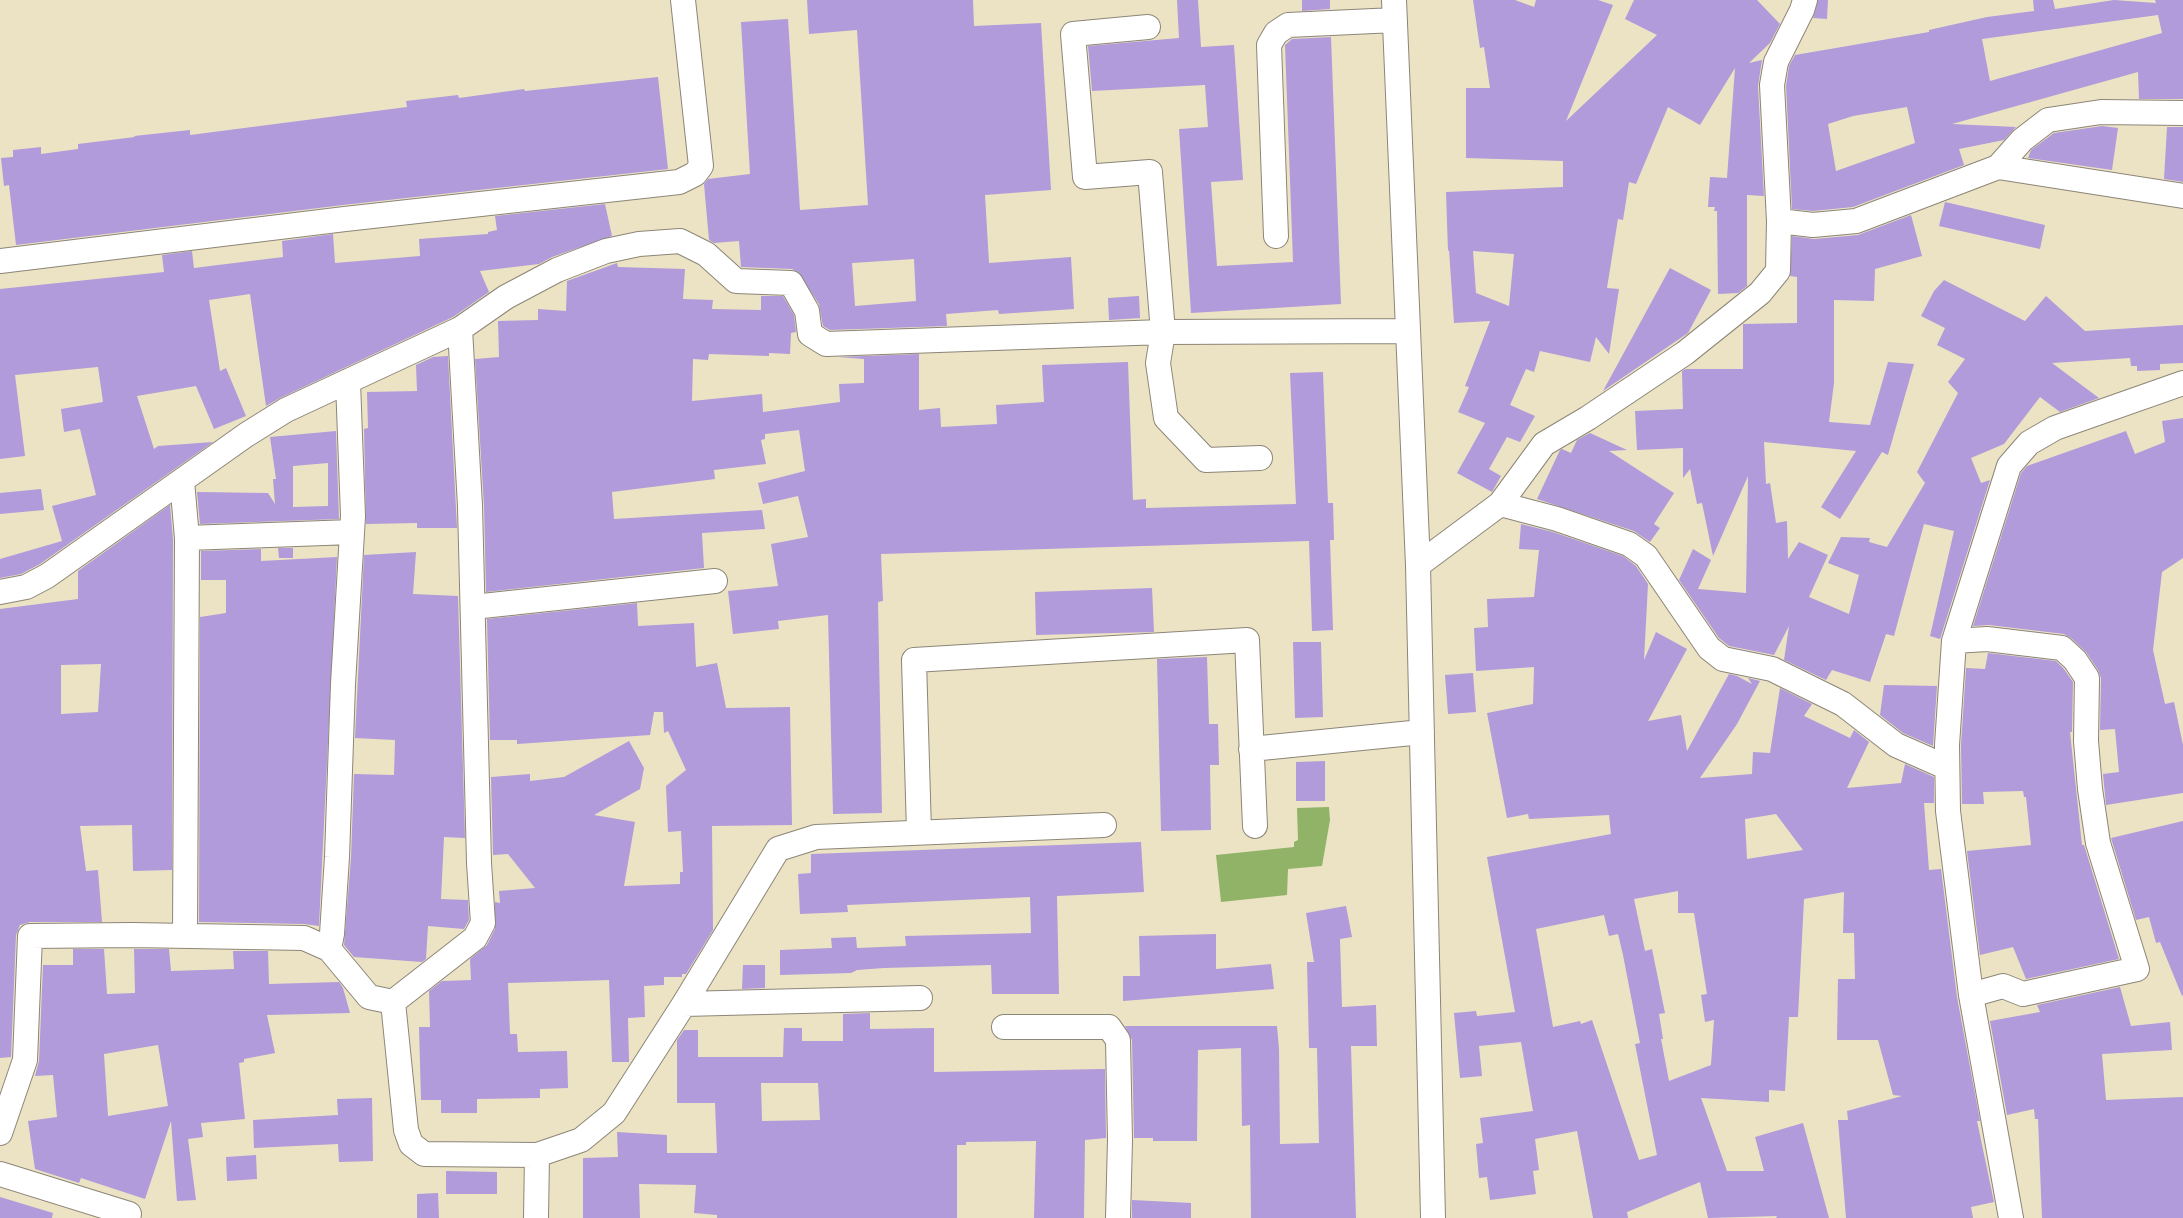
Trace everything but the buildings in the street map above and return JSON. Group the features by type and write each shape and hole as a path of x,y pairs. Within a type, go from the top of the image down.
{"street":[{"path":"0,261 679,182 695,174 701,166 683,0"},
{"path":"1418,565 1500,504 1544,444 1588,418 1685,354 1760,293 1778,270 1779,222 1772,85 1776,62 1802,10 1805,0"},
{"path":"1276,236 1270,44 1276,33 1288,24 1395,10 1418,565 1433,1218"},
{"path":"1148,27 1073,34 1085,177 1150,172 1163,332 1158,363 1166,418 1206,460 1260,458"},
{"path":"1779,222 1813,225 1856,221 1998,168 2022,140 2048,120 2101,112 2183,113"},
{"path":"1998,168 2183,196"},
{"path":"0,592 26,587 47,576 246,435 286,410 460,329 506,297 557,270 606,251 640,244 680,241 706,254 736,281 791,283 807,311 810,334 826,344 1163,332 1408,331"},
{"path":"0,1133 25,1060 30,936 304,938 328,949 369,997 393,1002 475,938 483,923 479,863 473,607 460,329"},
{"path":"328,949 332,934 337,857 343,684 352,532 348,382"},
{"path":"2012,1218 1982,1064 1971,995 1948,811 1946,766 1954,642 2009,466 2029,443 2055,428 2183,383"},
{"path":"182,481 187,538 185,936"},
{"path":"1500,504 1557,518 1629,544 1646,556 1709,648 1723,659 1772,669 1842,704 1896,745 1946,766"},
{"path":"187,538 352,532"},
{"path":"473,607 715,581"},
{"path":"1954,642 1987,639 2062,648 2075,660 2087,678 2086,741 2090,789 2098,843 2137,970 2023,994 2003,986 1971,995"},
{"path":"920,832 914,660 1247,640 1255,826"},
{"path":"1251,749 1422,732"},
{"path":"393,1002 406,1130 411,1144 424,1154 537,1155 581,1140 614,1113 684,1004 778,849 816,837 1104,826"},
{"path":"684,1004 920,998"},
{"path":"1004,1027 1109,1027 1118,1040 1118,1218"},
{"path":"536,1218 537,1155"},
{"path":"0,1174 128,1214"}],"green space":[{"path":"1329,807 1330,820 1322,866 1288,869 1287,895 1221,902 1216,855 1294,847 1294,842 1298,840 1297,808"}]}
